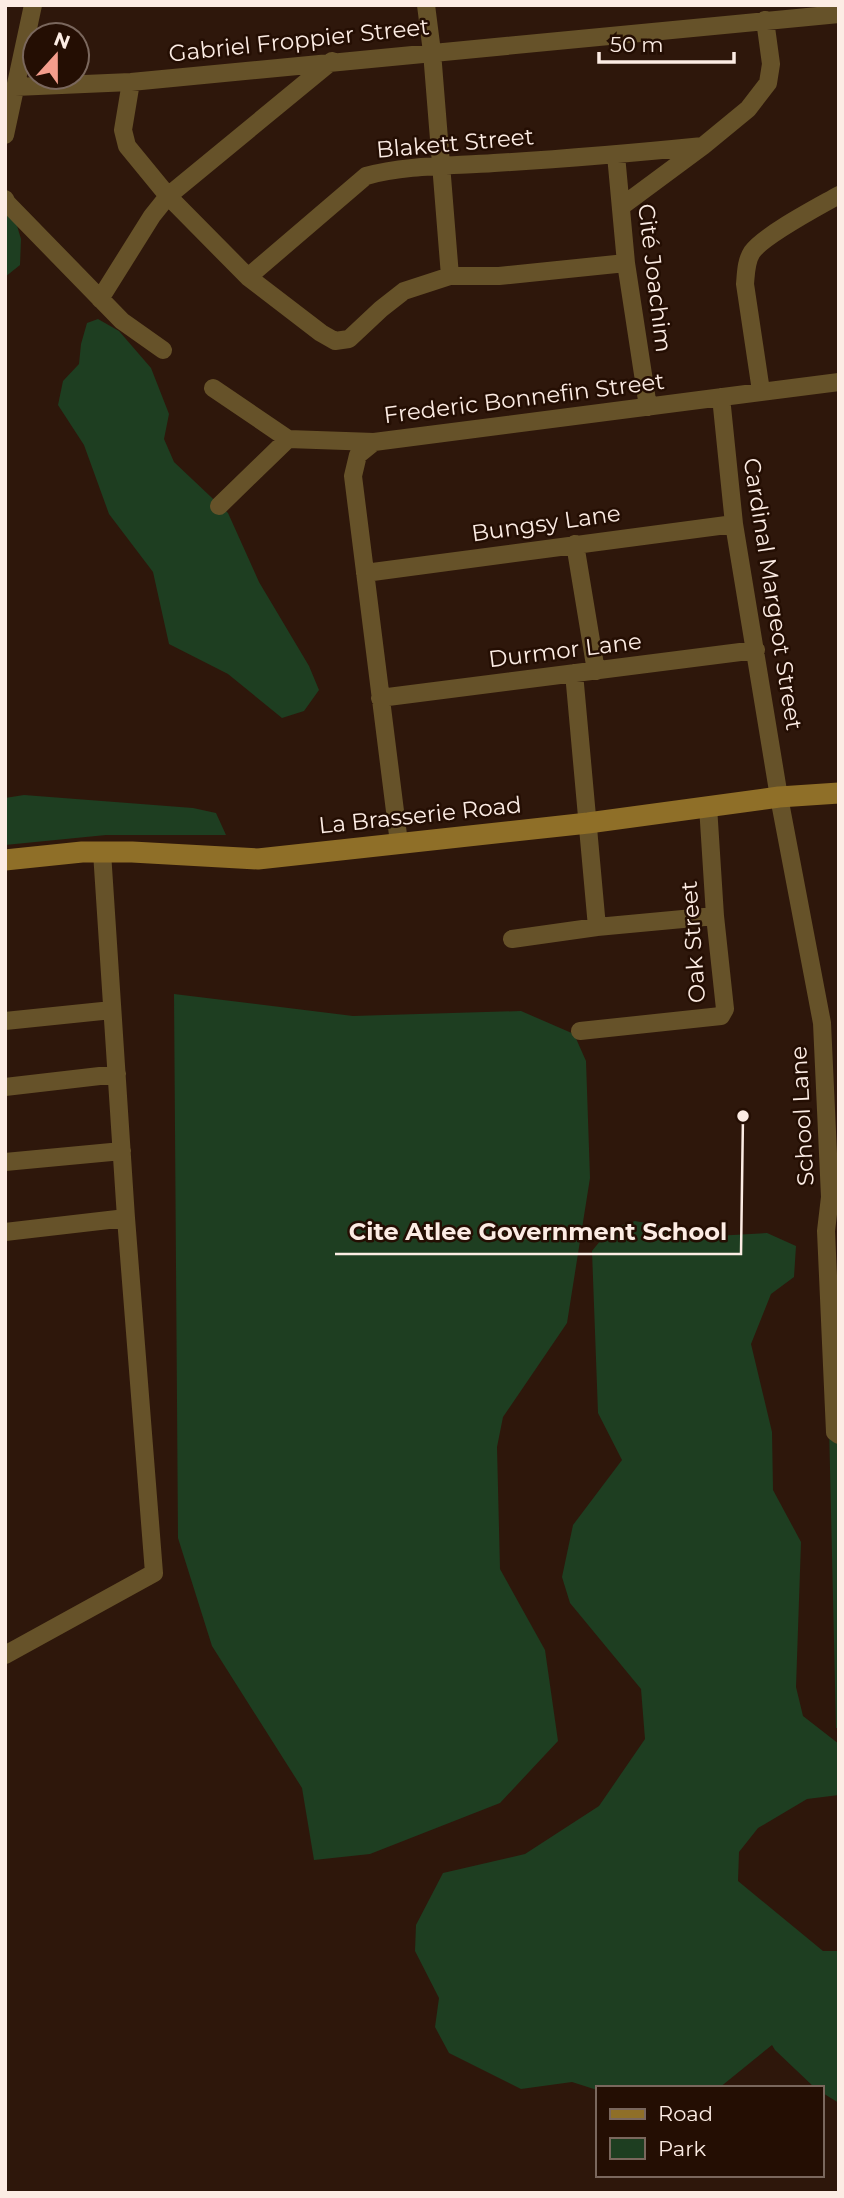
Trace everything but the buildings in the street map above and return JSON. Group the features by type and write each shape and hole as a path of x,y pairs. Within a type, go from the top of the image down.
{"main road":[{"name":"La Brasserie Road","path":"5,860 102,852 258,859 588,823 779,797 839,793"}],"street":[{"path":"5,135 33,5"},
{"path":"426,5 450,276"},
{"name":"Gabriel Froppier Street","path":"15,87 131,82 839,15"},
{"path":"622,206 748,109 768,83 771,64 765,20"},
{"path":"100,299 152,216 168,197 332,61"},
{"path":"131,82 122,130 127,146 168,197 248,277 335,341 349,339 404,291 450,276 499,276 626,262"},
{"name":"Blakett Street","path":"248,277 366,176 379,172 703,146"},
{"name":"Cité Joachim","path":"616,155 626,262 648,407"},
{"path":"761,391 746,284 746,270 751,253 764,240 839,195"},
{"path":"5,199 122,321 163,350"},
{"name":"Frederic Bonnefin Street","path":"399,843 353,476 358,455 374,442 839,382"},
{"path":"213,388 288,439 374,442"},
{"name":"Cardinal Margeot Street","path":"721,397 734,524 779,797"},
{"path":"219,506 288,439"},
{"name":"Bungsy Lane","path":"365,573 734,524"},
{"path":"575,544 596,671"},
{"name":"Durmor Lane","path":"380,698 756,650"},
{"path":"574,673 597,927"},
{"name":"School Lane","path":"779,797 822,1023 832,1231 835,1432 838,1435"},
{"name":"Oak Street","path":"580,1031 721,1016 725,1009 715,916 708,806"},
{"path":"5,1656 154,1573 126,1218 102,852"},
{"path":"512,939 597,927 715,916"},
{"path":"5,1021 112,1010"},
{"path":"5,1087 117,1074"},
{"path":"5,1162 122,1151"},
{"path":"5,1232 126,1218"}],"green space":[{"path":"5,174 6,189 21,239 20,265 5,277"},
{"path":"98,319 119,331 151,368 169,414 164,439 174,462 228,513 259,582 309,666 319,690 304,711 282,718 228,674 169,644 153,572 109,514 84,445 58,405 63,381 79,364 87,323"},
{"path":"24,795 193,808 216,813 226,835 106,835 5,845 5,798"},
{"path":"174,994 353,1016 521,1011 574,1034 586,1061 590,1178 567,1323 503,1417 497,1447 500,1569 545,1650 558,1741 500,1803 370,1854 314,1860 302,1788 212,1646 178,1538"},
{"path":"635,1221 715,1236 767,1233 796,1246 794,1277 771,1294 751,1344 772,1432 773,1490 801,1542 796,1687 803,1716 839,1744 839,1795 807,1799 758,1828 739,1852 738,1881 823,1951 839,1951 839,2103 823,2093 823,2086 813,2086 772,2045 721,2086 596,2086 596,2090 572,2082 521,2089 449,2053 435,2027 439,1998 415,1951 416,1925 443,1873 525,1854 599,1806 645,1739 641,1689 570,1603 562,1577 573,1525 622,1460 598,1413 592,1251 609,1230"},
{"path":"829,1425 839,1426 839,1728 836,1728"}],"place":[{"name":"Cite Atlee Government School","path":"743,1116"}]}
